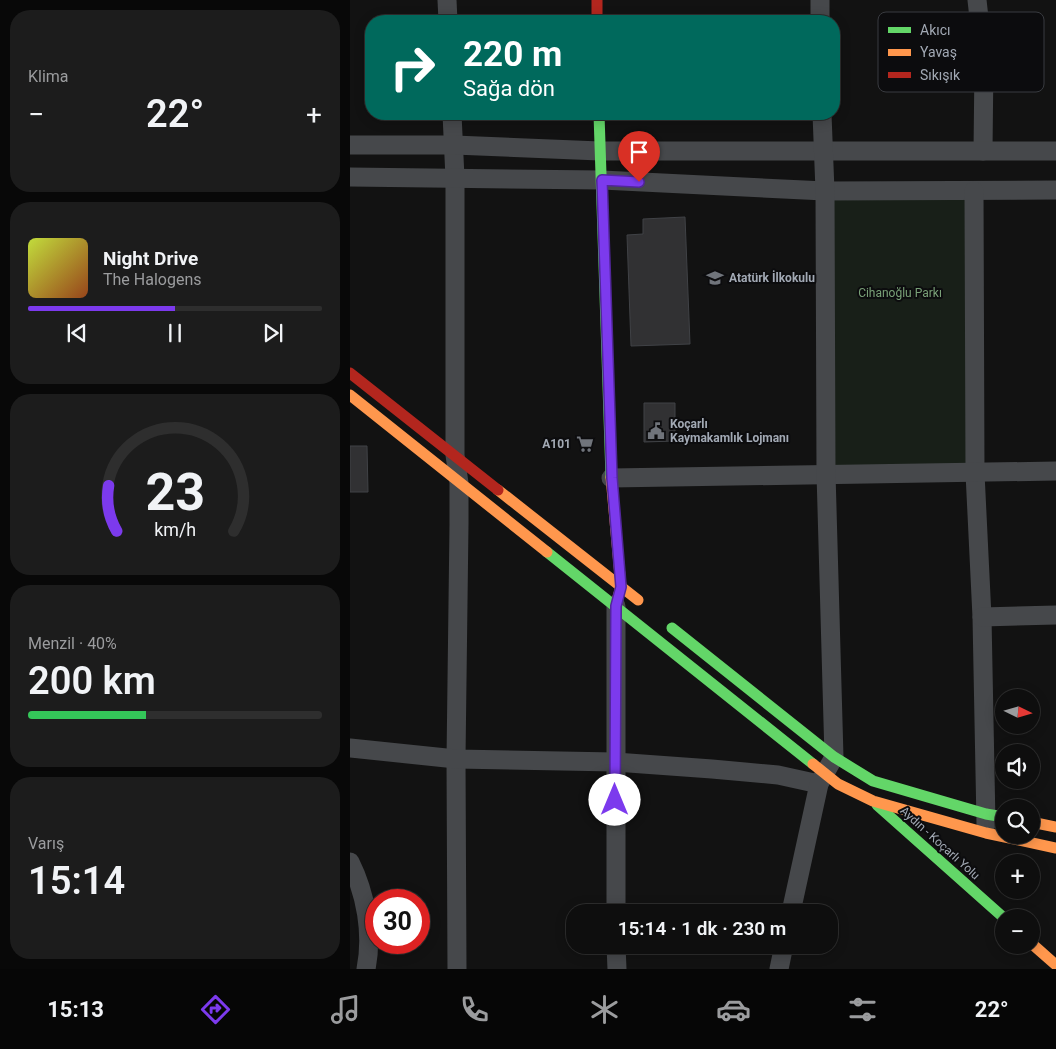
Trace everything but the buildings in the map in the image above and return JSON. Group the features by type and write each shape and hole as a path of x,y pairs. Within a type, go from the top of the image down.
{"main road":[{"path":"597,0 597,15"},
{"path":"600,120 612,478 621,587 616,606"},
{"path":"350,372 455,455 601,565 621,587 644,605"},
{"path":"350,394 459,483 616,606 822,779 838,784 873,801 986,833 1056,848"},
{"path":"605,533 612,478"},
{"path":"596,590 601,565"},
{"path":"667,623 834,756 873,781 995,815"},
{"path":"873,781 873,801"},
{"name":"Aydın - Koçarlı Yolu","path":"873,801 995,910"},
{"path":"1040,824 1056,827"},
{"path":"1040,953 1049,963"}],"street":[{"path":"447,0 448,15"},
{"path":"820,0 820,15"},
{"path":"983,151 984,92"},
{"path":"452,120 455,178 455,455 459,483 456,759 457,969"},
{"path":"793,904 822,779 834,756 826,473 825,191 822,120"},
{"path":"350,145 454,145 600,152 1056,151"},
{"path":"350,177 602,180 825,191 1056,190"},
{"path":"974,191 975,473 995,815 986,833"},
{"path":"612,478 826,473 1056,471"},
{"path":"616,606 616,904"},
{"path":"982,618 1056,615"},
{"path":"350,748 456,759 615,762 822,779"},
{"path":"350,862 358,879 365,905 368,936 366,969"},
{"path":"616,954 617,969"},
{"path":"779,969 782,954"}],"green space":[{"name":"Cihanoğlu Parkı","path":"825,191 974,191 975,473 826,473"}],"traffic: fast":[{"path":"599,120 611,477"},
{"path":"547,552 813,764"},
{"path":"672,628 834,757 873,781 995,816"},
{"path":"877,805 995,910"}],"traffic: slow":[{"path":"350,395 547,552"},
{"path":"611,477 621,587 618,597"},
{"path":"498,490 638,600"},
{"path":"813,764 838,784 873,801 986,833 1056,848"},
{"path":"1040,824 1056,827"},
{"path":"1040,951 1056,965"}],"traffic: jam":[{"path":"597,0 597,15"},
{"path":"350,373 498,490"}],"place":[{"name":"Atatürk İlkokulu","path":"715,278"},
{"name":"Koçarlı Kaymakamlık Lojmanı","path":"656,431"},
{"name":"A101","path":"585,444"}],"route":[{"path":"615,800 616,606 621,587 612,478 602,180 639,182"}]}
